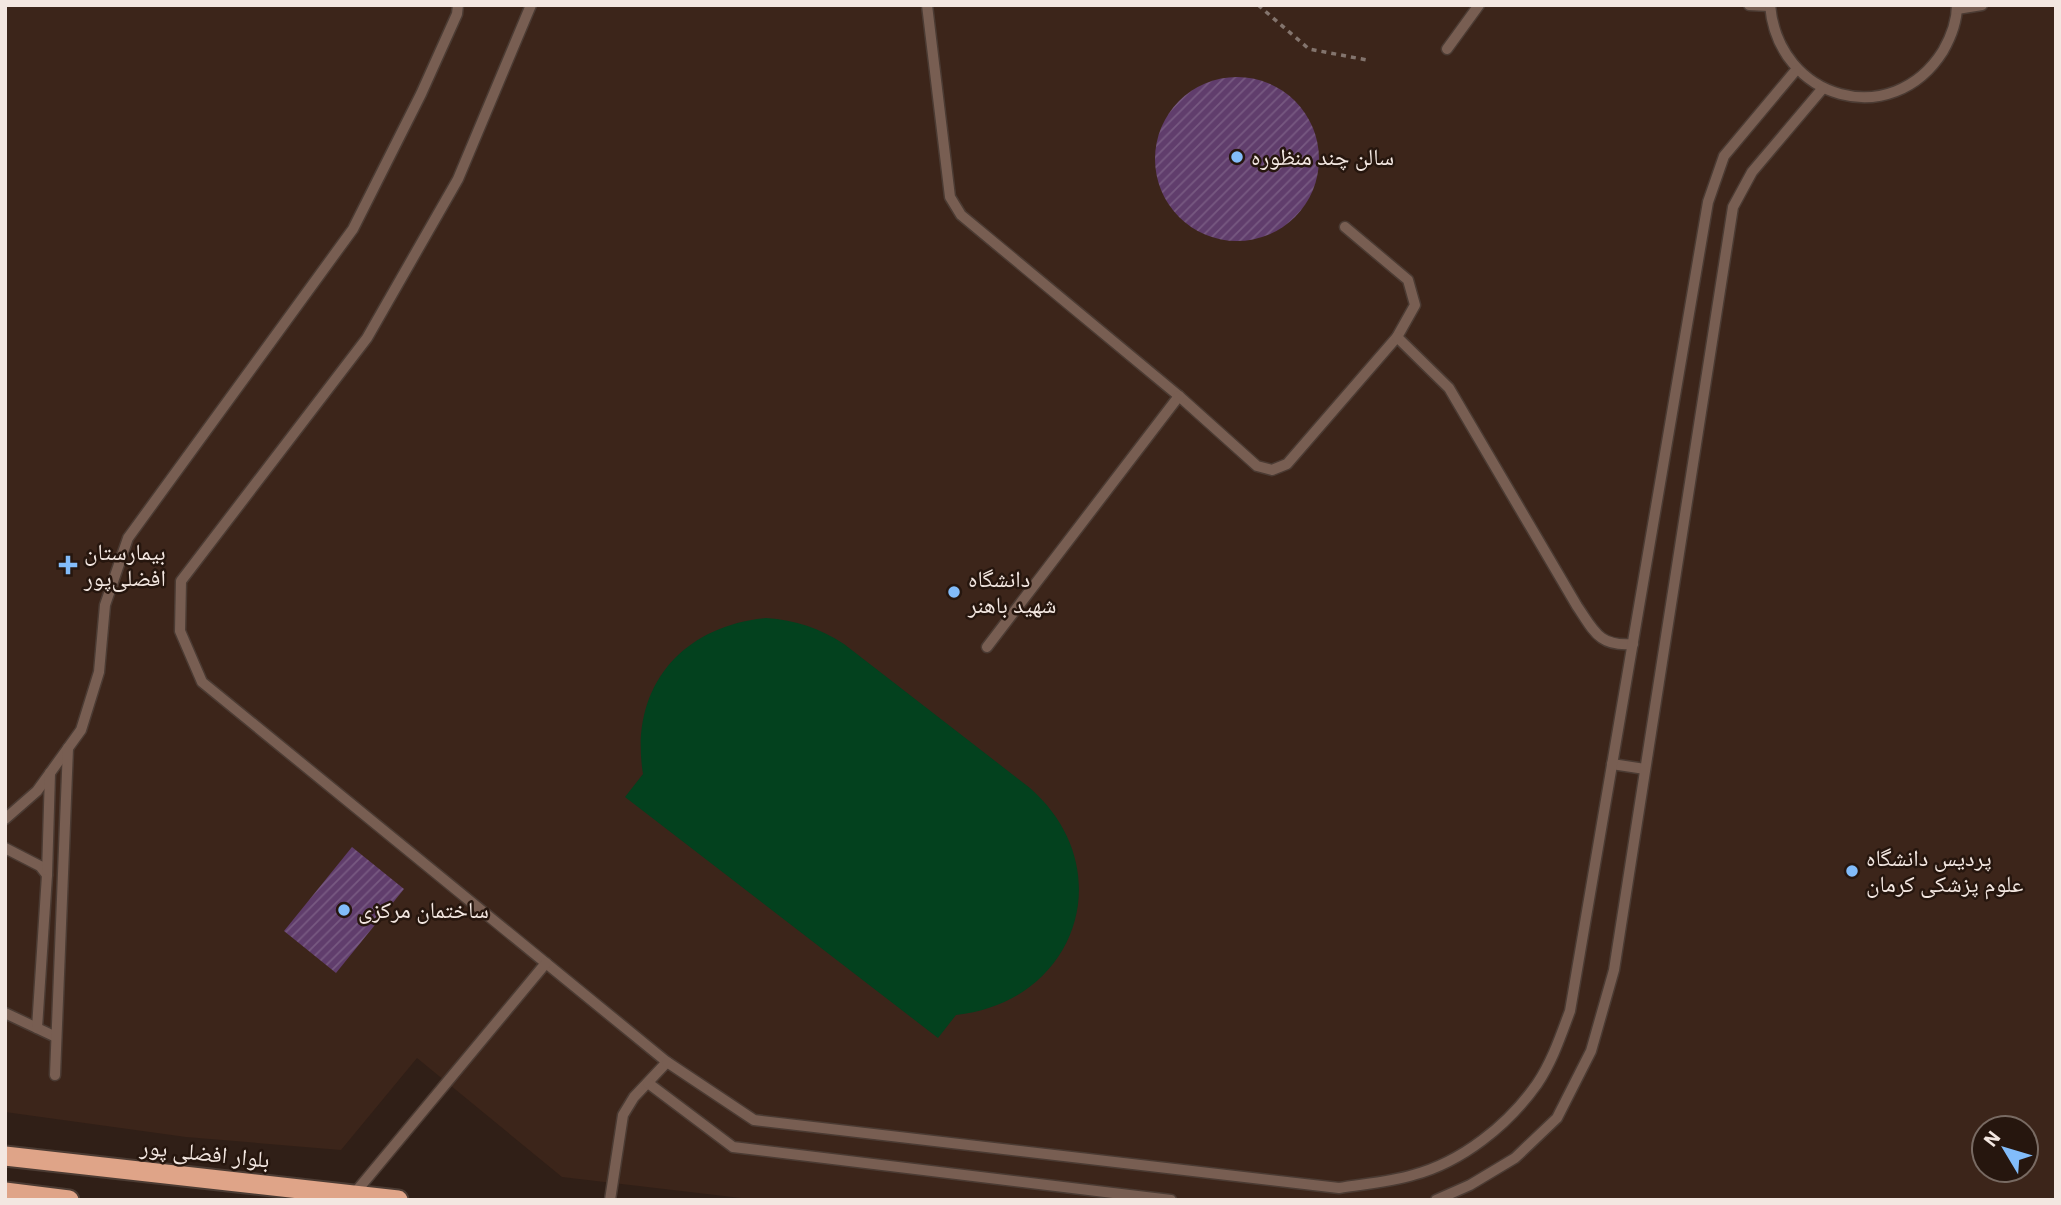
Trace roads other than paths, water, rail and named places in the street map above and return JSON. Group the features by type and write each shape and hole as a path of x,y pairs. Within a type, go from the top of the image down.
{"highway":[{"name":"بلوار افضلی پور","path":"5,1156 398,1200"},
{"path":"5,1192 69,1200"}],"lane":[{"path":"5,819 37,791 81,730 99,672 105,605 128,538 353,229 421,94 457,14 458,5"},
{"path":"531,5 457,179 367,338 181,581 180,631 202,682 667,1062 754,1120 1339,1188 1413,1175 1457,1159 1502,1123 1537,1084 1555,1051 1570,1011 1709,202 1724,156 1796,70"},
{"path":"927,5 953,206 971,224 1179,396 1257,466 1272,470 1287,464 1397,337 1415,305 1408,280 1345,227"},
{"path":"1447,49 1479,5"},
{"path":"1749,5 1770,6 1777,40 1796,70 1823,89 1852,97 1882,96 1911,84 1934,65 1950,39 1957,7 1982,5"},
{"path":"1436,1200 1470,1185 1516,1158 1557,1118 1591,1051 1614,970 1733,207 1752,172 1823,89"},
{"path":"1397,337 1449,388 1597,636 1616,645 1633,644"},
{"path":"987,647 1179,396"},
{"path":"55,1074 68,748"},
{"path":"1612,764 1645,769"},
{"path":"37,1028 47,875 50,772"},
{"path":"5,848 40,866 47,875"},
{"path":"354,1195 546,963"},
{"path":"5,1013 56,1037"},
{"path":"610,1200 623,1115 634,1097 667,1062"},
{"path":"648,1083 733,1147 1171,1200"}],"place":[{"name":"سالن چند منظوره","path":"1237,157"},
{"name":"بیمارستان افضلی‌پور","path":"68,565"},
{"name":"دانشگاه شهید باهنر","path":"954,592"},
{"name":"پردیس دانشگاه علوم پزشکی کرمان","path":"1852,871"},
{"name":"ساختمان مرکزی","path":"344,910"}]}
